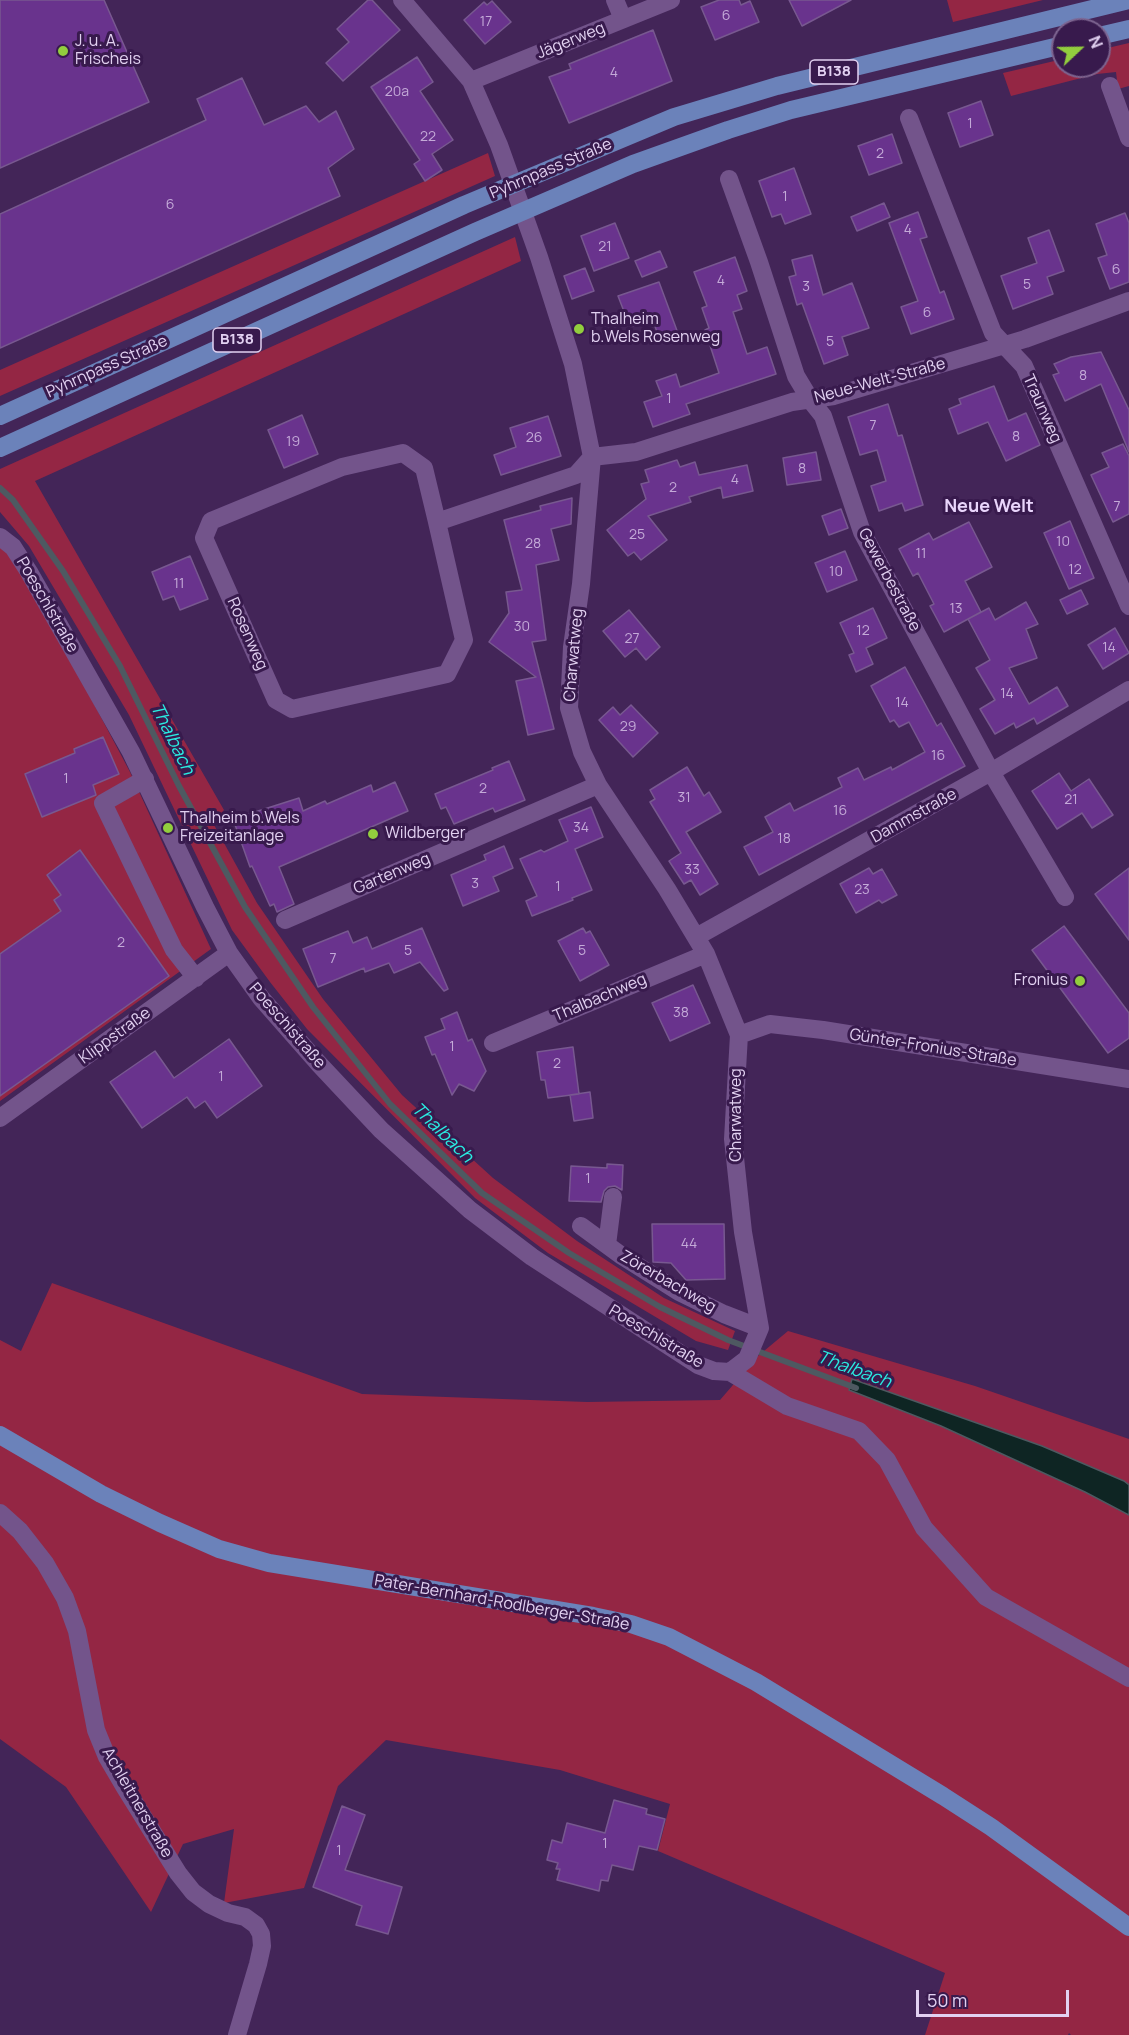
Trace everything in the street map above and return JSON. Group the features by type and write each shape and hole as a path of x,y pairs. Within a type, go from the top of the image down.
{"main road":[{"name":"Pyhrnpass Straße","path":"0,416 464,205 674,117 777,86 1129,0"},
{"path":"1111,33 1129,29"},
{"name":"Pyhrnpass Straße","path":"0,448 474,232 633,164 790,110 1051,48"},
{"name":"Pater-Bernhard-Rodlberger-Straße","path":"0,1435 101,1494 219,1549 268,1563 593,1616 631,1624 669,1636 756,1682 943,1796 991,1827 1129,1927"}],"street":[{"name":"Charwatweg","path":"402,0 471,81 499,145 539,257 573,364 592,456 581,584 572,647 569,708 582,752 598,785 667,889 706,954 739,1035 733,1139 743,1232 758,1333"},
{"path":"615,0 623,20"},
{"name":"Jägerweg","path":"471,81 670,0"},
{"path":"1110,86 1129,138"},
{"name":"Traunweg","path":"909,118 993,333 1024,366 1129,606"},
{"name":"Gewerbestraße","path":"729,179 796,376 823,416 862,532 991,772 1065,897"},
{"name":"Neue-Welt-Straße","path":"592,456 636,452 792,402 834,396 1005,345 1129,301"},
{"name":"Rosenweg","path":"403,453 424,468 437,522 464,640 447,674 291,709 276,700 204,538 211,521 342,467 403,453"},
{"path":"437,522 576,475 592,456"},
{"name":"Poeschlstraße","path":"0,537 13,547 29,572 145,779 205,907 229,952 261,998 381,1130 470,1210 532,1257 698,1365 714,1371 730,1372 787,1406 859,1431 887,1460 924,1528 986,1597 1129,1678"},
{"name":"Dammstraße","path":"696,937 991,772 1129,690"},
{"path":"145,779 103,803 174,950 196,978"},
{"name":"Gartenweg","path":"285,920 598,785"},
{"name":"Klippstraße","path":"0,1118 229,952"},
{"name":"Thalbachweg","path":"494,1043 706,954"},
{"name":"Günter-Fronius-Straße","path":"739,1035 770,1024 823,1030 1129,1079"},
{"path":"607,1245 613,1197"},
{"name":"Zörerbachweg","path":"581,1226 679,1292 758,1333"},
{"path":"730,1372 747,1359 758,1333"},
{"name":"Achleitnerstraße","path":"0,1513 20,1531 45,1563 65,1598 77,1631 96,1730 107,1757 160,1844 193,1892 209,1904 228,1913 245,1917 256,1925 261,1934 262,1946 258,1964 237,2035"}],"shaded area":[{"path":"947,0 1043,0 953,22"},
{"path":"1129,43 1129,86 1118,89 1116,72 1111,73 1111,47"},
{"path":"1051,62 1051,78 1081,78 1011,96 1003,73"},
{"path":"488,153 495,176 0,396 0,370"},
{"path":"515,237 521,261 35,481 224,810 213,823 257,903 323,999 402,1095 493,1178 577,1241 664,1298 735,1331 728,1350 696,1341 548,1253 475,1198 307,1029 232,930 129,715 29,546 0,512 0,469"},
{"path":"0,546 9,551 25,574 130,772 211,949 0,1101"},
{"path":"52,1283 362,1394 587,1402 720,1400 758,1356 788,1331 975,1386 1129,1439 1129,1485 849,1389 941,1426 1085,1492 1129,1515 1129,2035 1071,2035 1069,2033 1068,2035 925,2035 945,1973 658,1851 670,1804 560,1770 386,1740 338,1786 304,1888 224,1903 234,1829 183,1844 151,1912 66,1787 0,1739 0,1340 21,1351"},
{"path":"852,1379 1042,1446 1124,1481 1129,1485 1129,1515 1085,1492 941,1426 849,1390"}],"building":[{"name":"J. u. A. Frischeis","path":"0,0 104,0 149,102 0,168"},
{"path":"368,0 372,0 400,30 343,81 326,63 349,42 337,29"},
{"path":"719,0 739,0 741,5 750,1 759,22 715,40 701,7"},
{"path":"789,0 851,0 802,26"},
{"path":"492,1 511,22 485,44 464,20 484,2 487,5"},
{"path":"653,30 672,81 569,123 549,77 571,69 569,64"},
{"path":"417,57 433,82 420,91 453,140 432,154 442,170 425,181 414,164 420,160 371,87"},
{"path":"242,78 264,125 306,106 319,122 336,111 354,149 328,168 340,196 0,348 0,214 206,120 197,99"},
{"path":"981,101 993,135 960,147 948,113"},
{"path":"892,134 902,163 869,175 858,146"},
{"path":"794,168 811,214 785,224 781,214 772,217 759,181"},
{"path":"884,203 890,217 857,231 851,217"},
{"path":"918,212 927,237 920,239 940,293 944,291 954,319 911,334 901,307 918,301 889,223"},
{"path":"1125,213 1129,223 1129,282 1110,289 1098,258 1107,255 1096,224"},
{"path":"615,223 629,258 594,271 581,236"},
{"path":"1049,230 1064,271 1047,277 1053,294 1013,309 1001,276 1037,263 1028,238"},
{"path":"660,251 667,267 642,277 635,261"},
{"path":"812,255 823,295 852,283 869,328 842,337 848,355 824,364 802,303 797,305 789,277 796,275 792,260"},
{"path":"735,257 747,291 737,295 742,309 733,312 747,354 767,347 776,374 686,404 690,414 653,427 644,402 662,396 656,381 676,374 680,387 719,373 705,330 709,328 702,308 707,306 694,272"},
{"path":"585,268 594,291 572,299 564,276"},
{"path":"659,282 679,336 661,343 652,318 630,327 618,296"},
{"path":"1101,352 1129,410 1129,452 1101,384 1065,401 1053,375 1059,373 1054,364 1071,357"},
{"path":"994,386 1008,421 1026,413 1040,445 1006,461 988,422 958,434 949,409 961,404 959,399"},
{"path":"888,404 898,436 902,435 923,505 905,511 902,503 879,511 871,486 886,481 877,450 860,455 848,417"},
{"path":"302,415 318,454 284,468 268,430"},
{"path":"548,416 561,456 501,475 494,455 516,447 510,428"},
{"path":"1123,444 1129,456 1129,514 1113,522 1091,475 1109,467 1102,453"},
{"path":"816,452 821,480 787,485 783,458"},
{"path":"677,460 680,467 695,462 699,475 747,465 753,491 723,498 721,487 689,497 691,502 648,516 667,540 641,560 634,552 628,556 607,530 646,499 641,484 649,482 645,470"},
{"path":"572,498 571,524 551,529 559,560 536,565 546,640 532,642 554,729 528,735 516,681 536,677 489,642 509,613 506,592 522,590 504,520 541,510 540,506"},
{"path":"841,509 848,528 829,535 822,516"},
{"path":"1070,521 1094,578 1069,589 1044,533"},
{"path":"969,522 992,567 965,581 981,612 944,632 930,606 934,604 918,573 913,576 899,549 929,533 933,540"},
{"path":"845,551 857,580 827,592 815,563"},
{"path":"190,556 208,599 180,610 174,596 163,600 152,572"},
{"path":"1081,590 1088,604 1067,614 1060,600"},
{"path":"1026,602 1038,624 1026,629 1037,658 1009,668 1029,704 1057,687 1068,706 1037,724 1034,718 1016,728 1014,723 995,734 980,709 995,700 976,668 990,660 968,619 989,608 995,620"},
{"path":"873,608 887,638 866,648 873,664 856,672 849,655 854,653 840,623"},
{"path":"629,610 660,647 646,660 636,648 625,657 603,631"},
{"path":"1115,628 1129,653 1103,669 1088,645"},
{"path":"905,667 937,726 941,723 965,766 759,875 744,847 773,832 765,817 790,803 794,811 842,787 838,778 858,768 864,780 891,767 892,770 925,752 909,722 899,727 894,720 890,722 871,686"},
{"path":"631,705 658,733 633,757 599,720 613,707 620,715"},
{"path":"103,737 119,774 93,785 96,795 42,817 25,774 75,753 74,749"},
{"path":"509,761 525,800 495,812 493,808 454,824 446,807 441,809 435,794"},
{"path":"687,767 704,796 709,792 721,812 686,832 718,884 700,895 691,880 684,884 669,861 681,853 650,802 655,799 650,790"},
{"path":"1059,773 1071,791 1089,779 1113,815 1092,828 1082,813 1057,829 1032,791"},
{"path":"395,782 408,811 279,867 294,904 277,912 274,904 270,906 252,866 250,867 233,819 299,798 303,811 325,801 327,804 371,785 373,792"},
{"path":"591,807 603,837 575,849 592,890 532,916 526,901 537,896 520,859 541,850 544,852 568,841 559,820"},
{"path":"504,846 513,868 493,877 499,891 463,906 451,875 486,860 484,855"},
{"path":"80,850 169,976 0,1096 0,954 61,911 54,900 61,895 47,875"},
{"path":"869,868 873,874 882,869 897,895 882,903 879,900 856,913 840,884"},
{"path":"1129,868 1129,940 1095,894"},
{"name":"Fronius","path":"1064,926 1129,1013 1129,1038 1108,1053 1032,950"},
{"path":"422,928 448,989 444,991 420,962 394,973 389,963 365,972 364,968 318,987 303,949 348,931 353,943 367,937 372,949"},
{"path":"583,928 586,933 590,931 609,965 580,981 558,941"},
{"path":"693,985 710,1023 670,1041 652,1003"},
{"path":"457,1012 468,1041 472,1039 486,1071 474,1091 459,1084 452,1095 435,1054 432,1055 425,1037 445,1029 441,1019"},
{"path":"229,1039 262,1086 217,1118 205,1101 195,1108 187,1097 142,1128 110,1082 155,1051 174,1078"},
{"path":"573,1047 579,1094 548,1098 545,1080 541,1080 537,1052"},
{"path":"590,1092 593,1118 574,1121 570,1095"},
{"path":"607,1164 623,1165 622,1190 615,1186 608,1187 604,1191 601,1202 569,1201 571,1166 607,1168"},
{"path":"652,1224 724,1224 725,1279 686,1280 671,1263 653,1262"},
{"path":"614,1800 647,1809 646,1814 665,1819 657,1850 639,1846 633,1870 612,1865 608,1881 601,1880 599,1891 557,1880 560,1869 556,1869 558,1863 547,1860 552,1840 562,1843 567,1823 605,1833"},
{"path":"342,1806 365,1815 345,1870 402,1887 388,1934 356,1925 362,1906 313,1887"}],"waterway":[{"name":"Thalbach","path":"0,488 13,500 63,571 120,666 179,786 245,907 313,1007 390,1104 482,1193 569,1253 660,1307 728,1340 856,1388"}],"place":[{"name":"J. u. A. Frischeis","path":"63,51"},
{"name":"Thalheim b.Wels Rosenweg","path":"579,329"},
{"name":"Thalheim b.Wels Freizeitanlage","path":"168,828"},
{"name":"Wildberger","path":"373,834"},
{"name":"Fronius","path":"1080,981"}],"district":[{"name":"Neue Welt","path":"989,507"}]}
